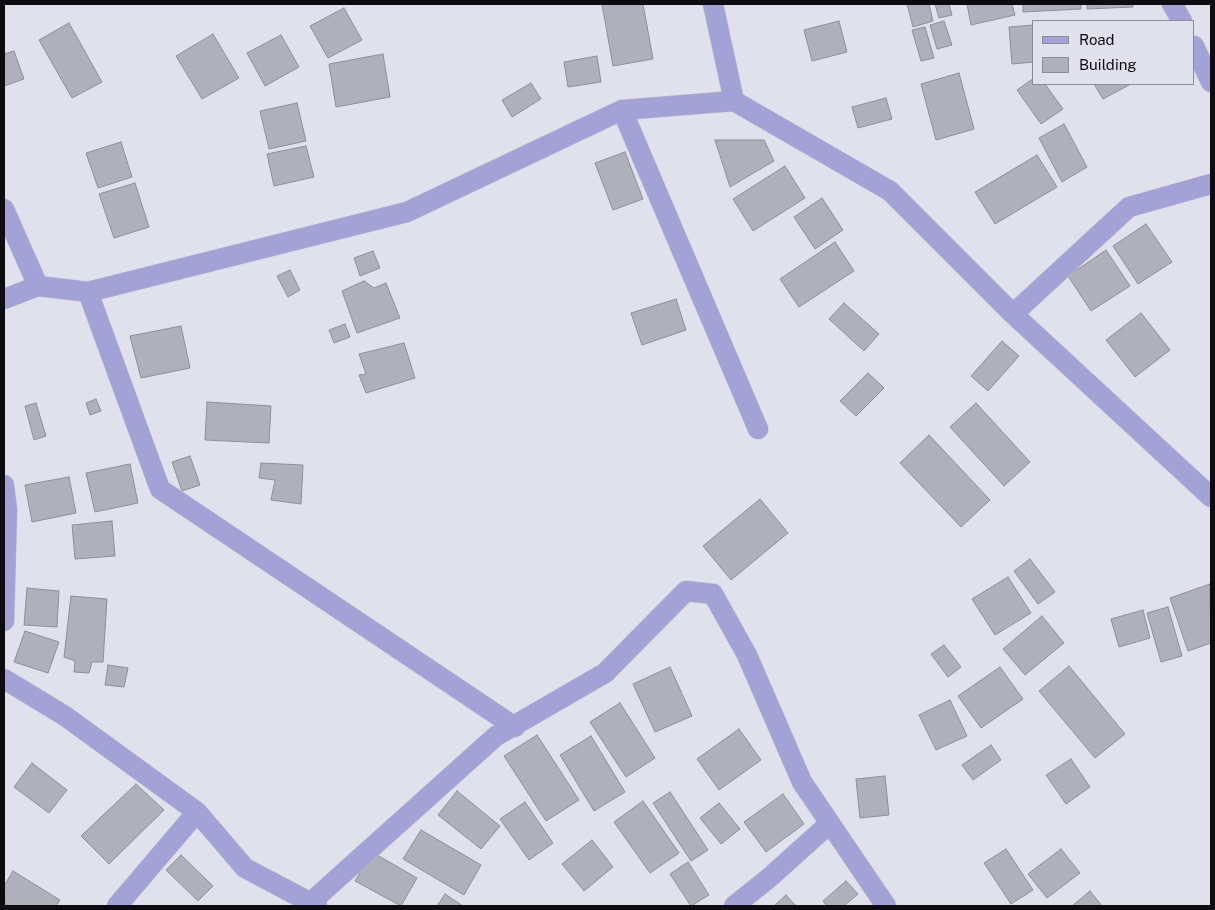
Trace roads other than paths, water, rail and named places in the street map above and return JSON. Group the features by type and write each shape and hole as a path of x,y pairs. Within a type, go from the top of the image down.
{"street":[{"path":"713,4 734,100"},
{"path":"1172,4 1181,20"},
{"path":"1195,48 1211,82"},
{"path":"4,299 38,286 88,292 407,212 622,110 734,100 890,191 1013,314 1211,497"},
{"path":"622,110 758,429"},
{"path":"1013,314 1129,207 1211,184"},
{"path":"4,209 38,286"},
{"path":"88,292 160,489 515,727"},
{"path":"4,485 7,510 4,621"},
{"path":"4,679 65,716 197,812 245,868 314,905 496,736 515,727 606,673 686,591 713,594 746,655 802,782 886,906"},
{"path":"117,906 197,812"},
{"path":"734,906 769,878 829,824"}]}
